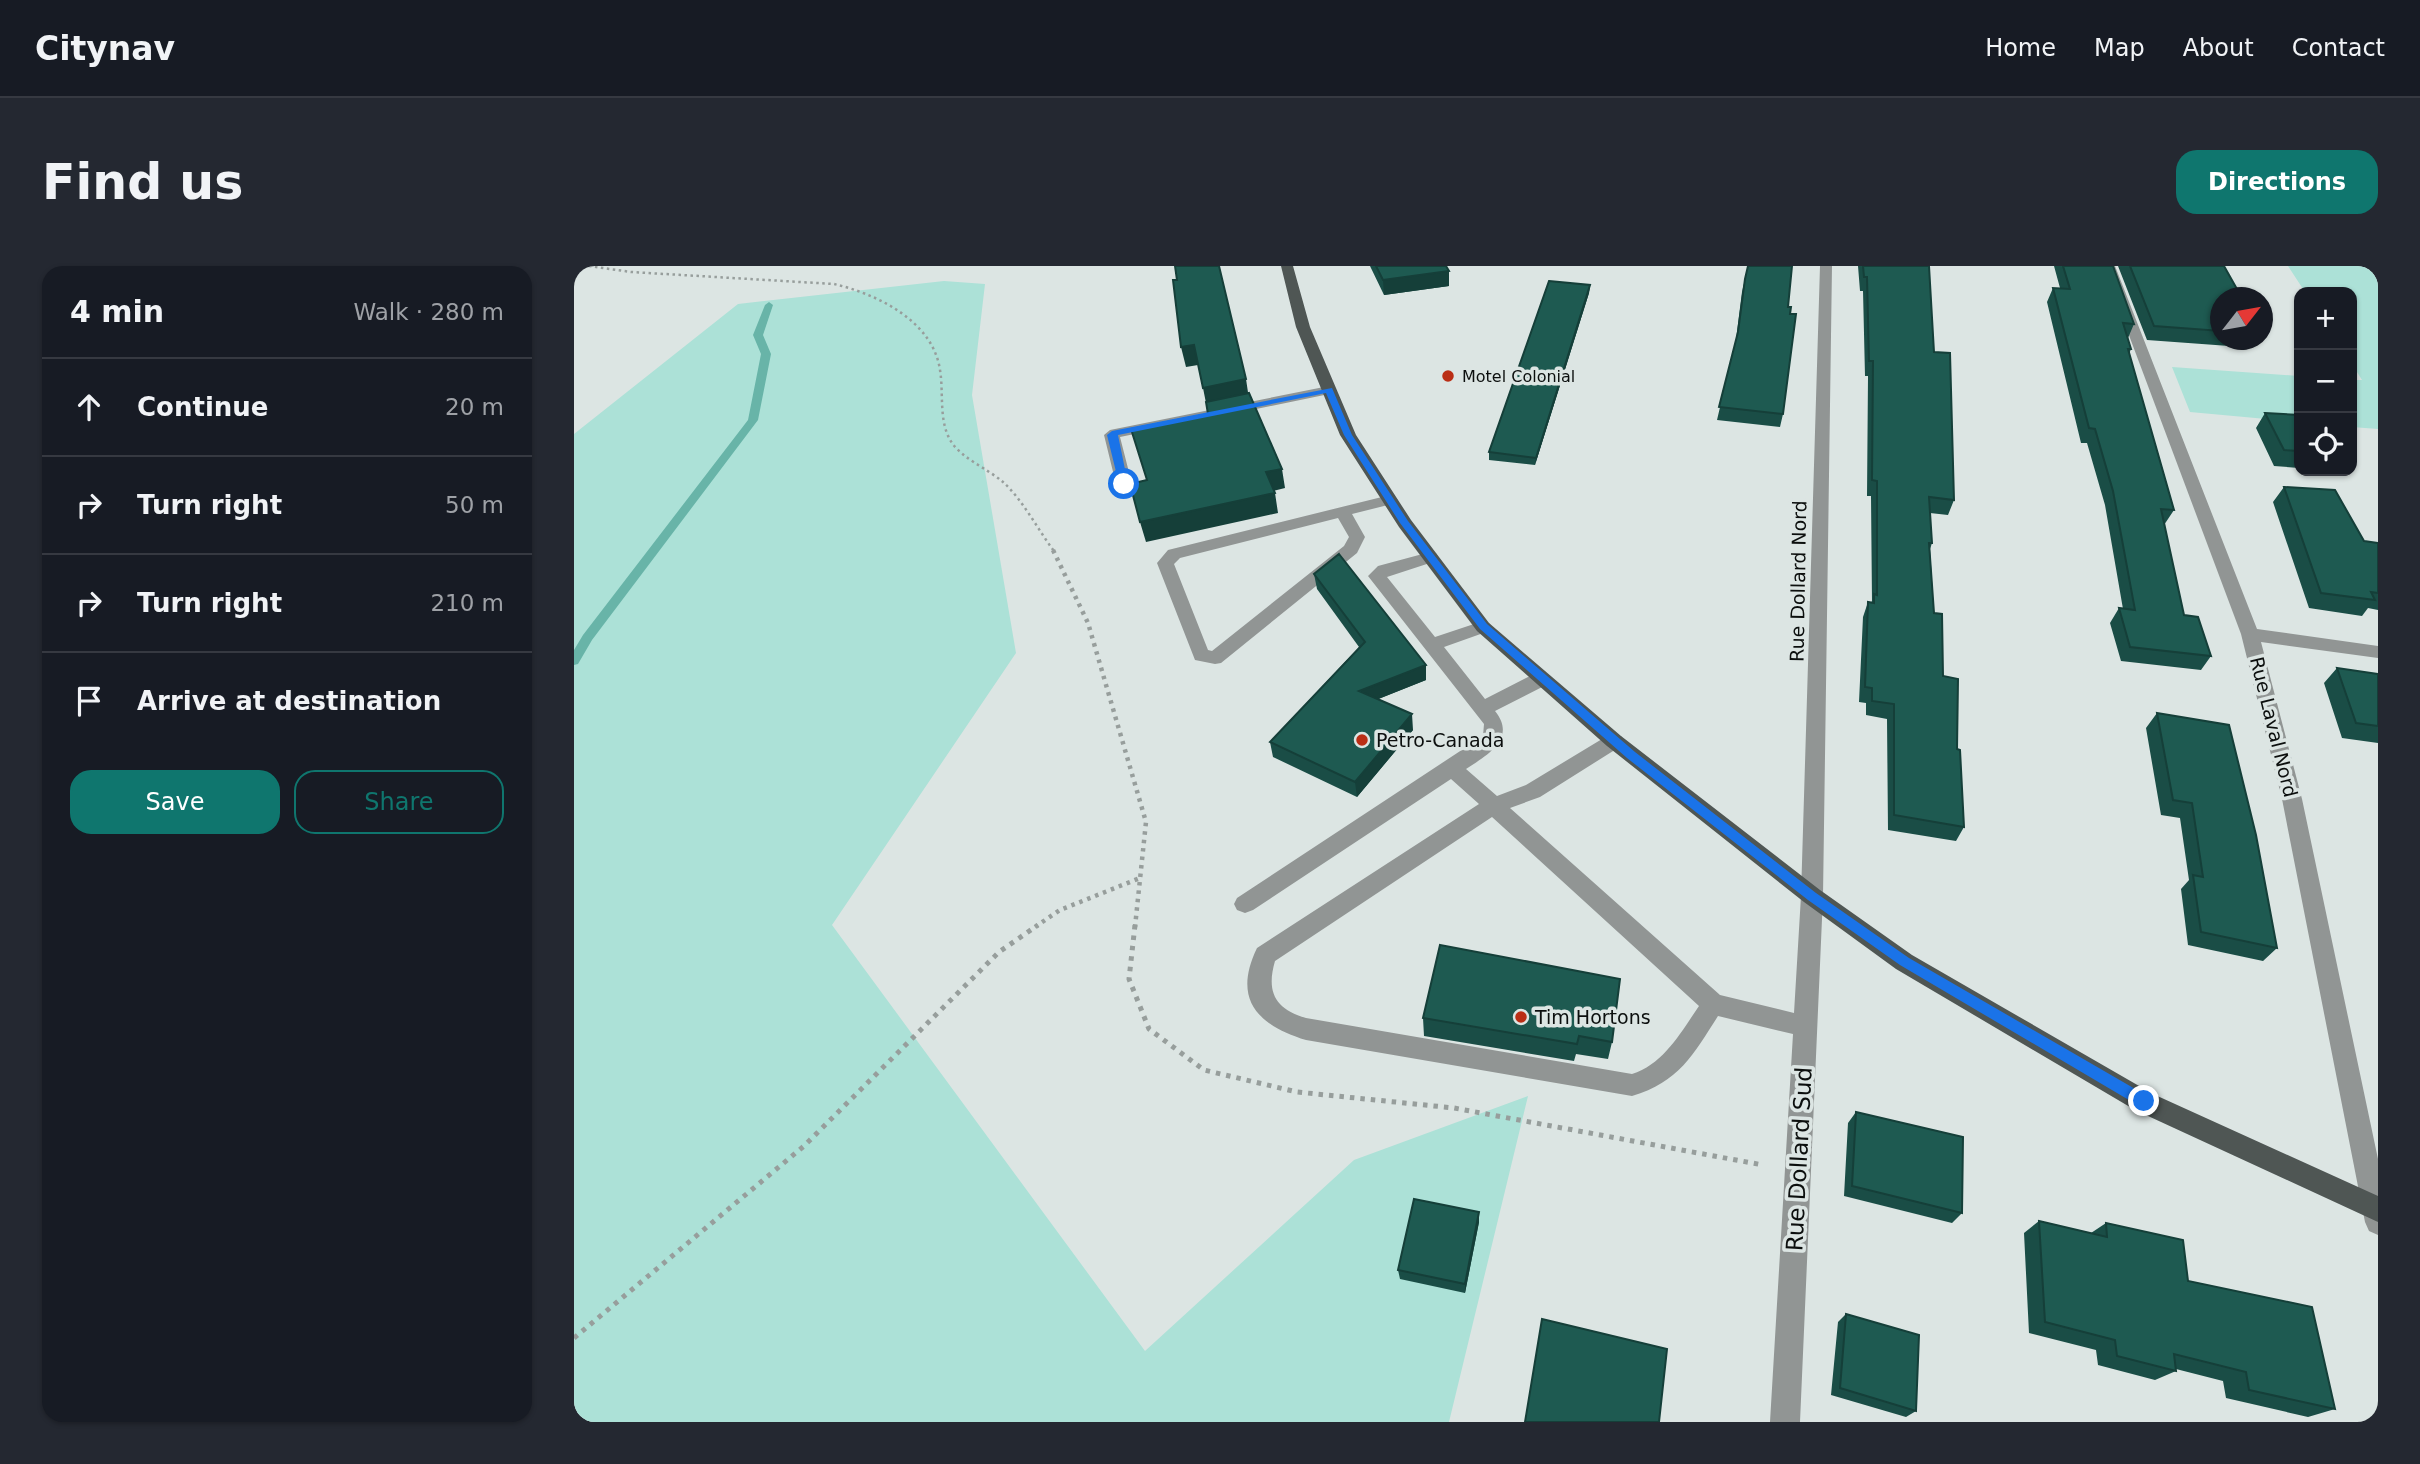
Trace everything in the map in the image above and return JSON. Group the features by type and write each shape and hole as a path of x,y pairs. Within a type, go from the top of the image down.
{"main road":[{"path":"1286,266 1303,327 1348,435 1390,500 1483,627 1614,741 1812,896 1904,962 2144,1101 2377,1213"}],"street":[{"name":"Rue Dollard Nord","path":"1812,896 1826,266"},
{"name":"Rue Laval Nord","path":"2109,266 2250,634 2292,799 2377,1213"},
{"path":"1124,484 1112,435 1115,433 1329,390"},
{"path":"1343,512 1357,537 1351,550 1215,658 1201,655 1166,563 1168,557 1343,512 1390,500"},
{"path":"1245,904 1482,749 1493,737 1494,723 1377,576 1384,570 1430,557"},
{"path":"1432,645 1483,627"},
{"path":"2250,634 2378,652"},
{"path":"1482,709 1543,678"},
{"path":"1614,741 1532,791 1491,807 1265,954 1256,980 1261,1002 1281,1023 1633,1086 1650,1082 1663,1074 1713,1003"},
{"path":"1452,768 1491,807 1713,1003 1805,1026"},
{"name":"Rue Dollard Sud","path":"1785,1422 1812,896"}],"path":[{"path":"589,266 631,272 834,284 861,290 880,299 927,334 940,367 944,427 953,445 1004,484 1058,557 1088,623 1146,822 1129,979 1149,1029 1204,1070 1297,1092 1454,1108 1798,1172"},
{"path":"574,1338 804,1146 999,952 1060,910 1140,878"}],"green space":[{"path":"2288,266 2378,266 2378,429 2357,427 2357,380 2362,380 2357,372 2357,287 2302,287"},
{"path":"944,281 985,284 972,395 1016,653 832,925 1145,1351 1354,1160 1528,1096 1449,1422 574,1422 574,434 738,304"},
{"path":"2172,367 2294,376 2294,422 2190,412"}],"building":[{"path":"1175,266 1219,266 1246,379 1203,388 1194,345 1181,347 1173,280 1177,280"},
{"path":"1376,266 1446,266 1449,271 1383,280"},
{"path":"1748,266 1792,266 1788,307 1791,307 1790,314 1796,314 1783,414 1719,407 1738,332"},
{"path":"1863,266 1929,266 1934,352 1950,353 1954,500 1929,497 1932,543 1929,543 1934,613 1942,614 1943,676 1958,679 1957,749 1960,750 1964,827 1894,815 1894,704 1872,701 1872,688 1865,687 1868,602 1874,603 1874,594 1877,595 1877,481 1872,480 1873,361 1869,361 1867,277 1864,277"},
{"path":"2063,266 2113,266 2134,324 2123,323 2131,349 2128,349 2174,510 2161,509 2184,615 2198,617 2211,656 2130,647 2119,608 2135,610 2113,491 2095,429 2089,428 2053,288 2070,289"},
{"path":"2130,266 2224,266 2236,287 2210,287 2210,330 2154,326"},
{"name":"Motel Colonial","path":"1549,281 1590,285 1536,458 1489,452"},
{"path":"1249,393 1282,469 1266,472 1275,493 1140,522 1130,484 1147,480 1131,429 1208,414 1206,402"},
{"path":"2265,413 2294,415 2294,451 2284,450"},
{"path":"2284,487 2335,490 2364,541 2378,543 2378,593 2371,592 2375,600 2321,593"},
{"path":"1339,554 1426,665 1359,691 1412,714 1355,782 1270,742 1365,642 1314,574"},
{"path":"2337,668 2378,674 2378,726 2356,723"},
{"path":"2157,713 2229,725 2256,835 2277,948 2201,932 2193,875 2203,877 2192,803 2173,800"},
{"name":"Tim Hortons","path":"1440,945 1620,979 1612,1042 1579,1036 1577,1044 1423,1018"},
{"path":"1856,1112 1963,1137 1962,1213 1852,1186"},
{"path":"1414,1199 1479,1212 1465,1284 1398,1270"},
{"path":"2039,1221 2107,1237 2106,1223 2183,1240 2188,1281 2312,1307 2335,1409 2249,1390 2246,1372 2174,1354 2176,1371 2117,1356 2115,1340 2045,1322"},
{"path":"1846,1314 1919,1335 1916,1411 1840,1388"},
{"path":"1542,1319 1667,1349 1659,1422 1525,1422"}],"waterway":[{"path":"574,661 587,638 753,420 766,354 758,335 769,305"}],"place":[{"name":"Motel Colonial","path":"1448,376"},
{"name":"Petro-Canada","path":"1362,740"},
{"name":"Tim Hortons","path":"1521,1017"}],"route":[{"path":"1124,484 1112,435 1115,433 1329,390 1348,435 1405,523 1483,627 1631,755 1812,896 1904,962 2144,1101"}]}
